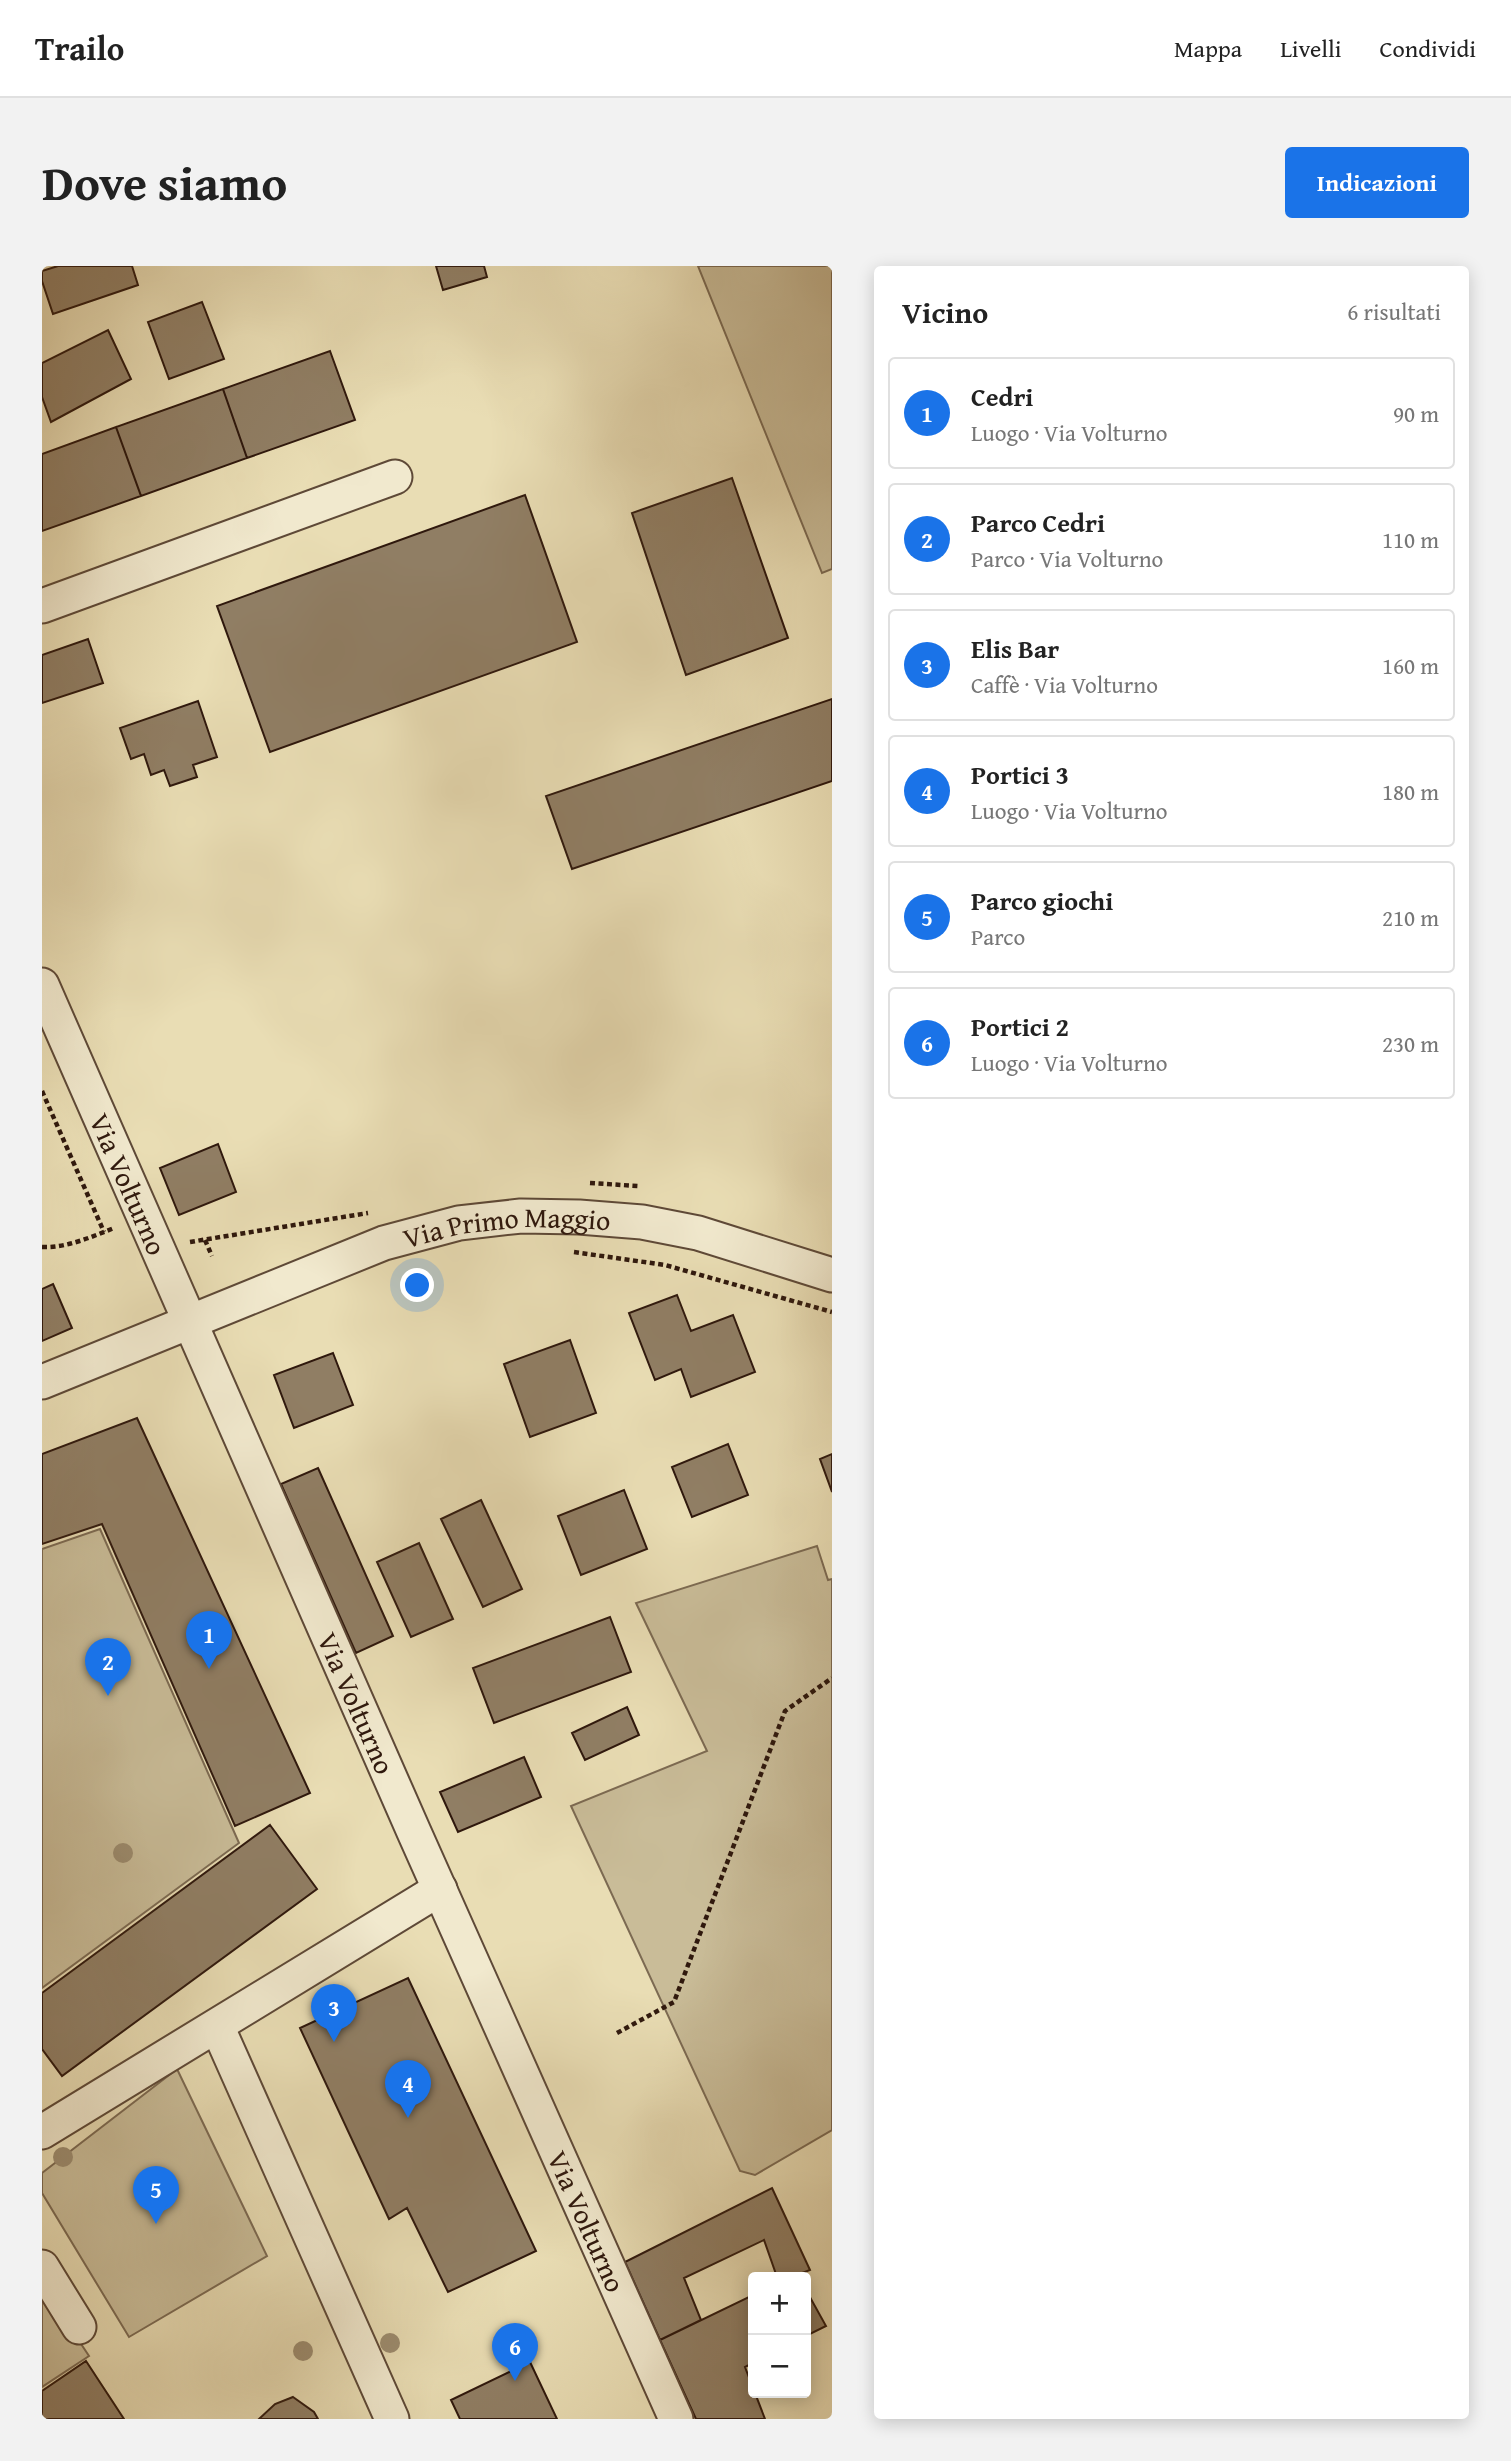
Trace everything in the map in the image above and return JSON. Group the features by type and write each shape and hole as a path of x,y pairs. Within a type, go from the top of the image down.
{"street":[{"path":"42,606 395,477"},
{"name":"Via Volturno","path":"42,985 676,2419"},
{"name":"Via Primo Maggio","path":"42,1382 384,1243 459,1223 521,1216 642,1222 698,1233 832,1275"},
{"path":"42,2132 440,1889"},
{"path":"217,2026 391,2419"},
{"path":"42,2267 79,2327"}],"path":[{"path":"42,1091 104,1232"},
{"path":"42,1247 71,1244 115,1228 120,1239"},
{"path":"205,1240 212,1255"},
{"path":"573,1252 665,1265 832,1312"},
{"path":"617,2033 674,2002 785,1711 832,1678"}],"shaded area":[{"path":"698,266 832,266 832,569 822,573"},
{"path":"100,1529 239,1843 42,1988 42,1549"},
{"path":"817,1546 828,1580 832,1579 832,2130 755,2175 740,2171 571,1806 707,1751 636,1603"},
{"path":"177,2069 267,2256 129,2337 42,2193 42,2173"},
{"path":"42,2285 89,2356 42,2387"}],"building":[{"path":"58,266 132,266 138,285 53,314 42,281 42,271"},
{"path":"436,266 484,266 487,277 443,290"},
{"path":"202,302 224,359 169,379 148,322"},
{"path":"108,330 131,379 51,422 42,397 42,363"},
{"path":"330,351 355,420 247,458 223,389"},
{"path":"223,389 247,458 141,496 116,427"},
{"path":"116,427 141,496 42,531 42,454"},
{"path":"732,478 788,638 686,675 632,513"},
{"path":"525,495 577,642 270,752 217,606"},
{"path":"88,639 103,683 42,703 42,655"},
{"path":"832,699 832,781 572,869 546,796"},
{"path":"198,701 217,757 193,765 197,777 170,786 164,770 151,775 144,754 131,759 120,728"},
{"path":"218,1144 236,1192 179,1215 160,1168"},
{"path":"53,1284 72,1328 42,1341 42,1289"},
{"path":"677,1295 691,1331 733,1315 755,1372 691,1397 681,1369 655,1380 629,1313"},
{"path":"570,1340 596,1413 530,1437 504,1364"},
{"path":"333,1353 353,1405 294,1428 274,1375"},
{"path":"137,1418 310,1793 235,1826 102,1524 42,1544 42,1454"},
{"path":"728,1444 748,1495 692,1517 672,1467"},
{"path":"832,1454 832,1492 820,1459"},
{"path":"318,1468 393,1636 356,1653 281,1484"},
{"path":"624,1490 647,1549 581,1575 558,1516"},
{"path":"481,1500 522,1589 483,1607 441,1519"},
{"path":"419,1543 453,1619 411,1637 377,1562"},
{"path":"610,1617 631,1672 494,1723 473,1668"},
{"path":"627,1707 639,1735 585,1760 572,1733"},
{"path":"524,1757 541,1797 458,1832 440,1792"},
{"path":"270,1825 317,1889 62,2076 42,2049 42,1993"},
{"path":"408,1978 536,2251 448,2292 407,2208 389,2219 300,2028"},
{"path":"772,2188 810,2270 775,2272 764,2240 684,2278 701,2320 660,2340 625,2262"},
{"path":"748,2297 748,2366 745,2367 748,2375 748,2398 757,2398 765,2419 696,2419 660,2340"},
{"path":"811,2299 826,2326 811,2334"},
{"path":"86,2361 124,2419 42,2419 42,2391"},
{"path":"530,2362 557,2419 460,2419 451,2400"},
{"path":"293,2397 314,2412 318,2419 259,2419 275,2404"}],"place":[{"name":"Cedri","path":"209,1669"},
{"name":"Parco Cedri","path":"108,1696"},
{"name":"Elis Bar","path":"334,2042"},
{"name":"Portici 3","path":"408,2118"},
{"name":"Parco giochi","path":"156,2224"},
{"name":"Portici 2","path":"515,2381"}]}
